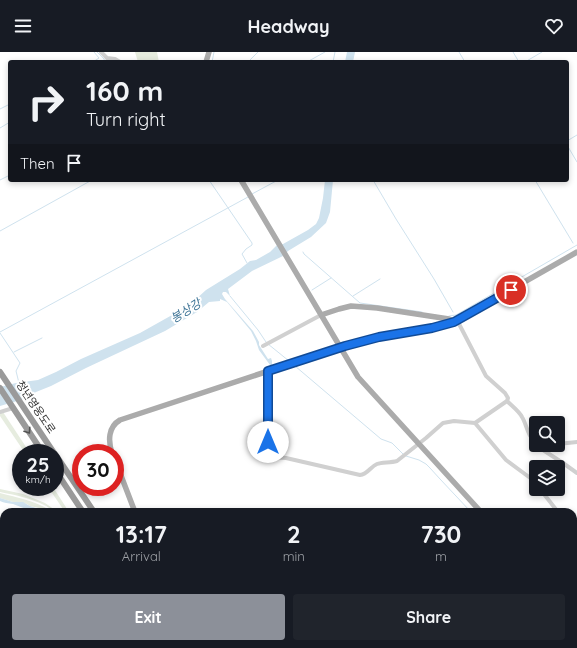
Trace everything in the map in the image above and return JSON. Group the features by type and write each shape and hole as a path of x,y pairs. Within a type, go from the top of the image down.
{"highway":[{"name":"청년영웅도로","path":"0,372 49,444"},
{"name":"청년영웅도로","path":"0,388 38,444"},
{"name":"청년영웅도로","path":"64,467 91,508"},
{"path":"64,484 80,508"}],"main road":[{"path":"242,182 358,377 477,508"},
{"path":"110,444 110,431 120,420 345,346 379,337 432,328 456,321 577,252"},
{"path":"323,318 339,308 351,306 377,308 456,321"},
{"path":"124,483 133,508"}],"street":[{"path":"101,52 107,58 117,60"},
{"path":"264,346 323,318"},
{"path":"456,321 482,371 507,396 507,400 521,414 529,433"},
{"path":"271,370 268,457 286,458 360,475 364,475 377,464 396,461 443,423 454,421 475,423 507,400"},
{"path":"0,412 13,408"},
{"path":"475,423 506,460 529,477"},
{"path":"565,443 577,442"},
{"path":"546,452 577,473"},
{"path":"545,496 555,508"}],"shaded area":[{"path":"135,52 157,52 159,60 137,60"},
{"path":"0,412 3,412 24,444 19,444 0,416"},
{"path":"0,489 12,492 12,495 0,492"},
{"path":"0,493 34,502 47,508 39,508 19,502 13,502 0,498"},
{"path":"17,496 28,496 45,503 52,508 49,508 33,500"},
{"path":"54,496 59,496 66,508 62,508"}],"water":[{"path":"347,52 355,52 353,60 345,60"},
{"name":"봉상강","path":"325,182 333,182 330,212 326,223 311,237 288,251 283,256 252,271 228,289 230,296 226,292 223,292 222,294 253,331 259,345 268,359 271,358 272,361 271,455 269,456 270,365 259,350 251,331 227,302 220,299 220,301 209,302 197,312 165,331 24,399 0,406 0,387 38,380 140,333 181,310 206,290 250,261 256,260 270,252 277,245 283,244 308,230 316,224 319,218"},
{"path":"0,498 13,502 23,502 36,508 24,508 0,501"}],"waterway":[{"path":"94,52 99,58 96,60"},
{"path":"97,52 104,60"},
{"path":"212,60 214,52"},
{"path":"250,60 258,52"},
{"path":"311,60 325,52"},
{"path":"333,60 335,52"},
{"path":"459,52 464,60"},
{"path":"513,52 518,60"},
{"path":"528,60 542,52"},
{"path":"0,109 8,105"},
{"path":"0,128 8,123"},
{"path":"569,140 577,135"},
{"path":"569,148 577,162"},
{"path":"0,180 8,176"},
{"path":"0,231 88,182"},
{"path":"210,182 252,243 252,245 242,254 247,263"},
{"path":"252,194 274,182"},
{"path":"374,182 453,312"},
{"path":"536,182 573,243"},
{"path":"0,332 248,197"},
{"path":"449,316 456,315 577,245"},
{"path":"303,252 360,303 422,312"},
{"path":"312,290 331,278"},
{"path":"353,296 380,279"},
{"path":"230,296 266,342"},
{"path":"0,333 20,363 16,371 19,383"},
{"path":"14,352 42,338"},
{"path":"268,344 289,361"},
{"path":"295,366 381,439 392,443 403,454"},
{"path":"406,456 426,464 467,508"}],"route":[{"path":"268,442 268,371 345,346 379,337 432,328 454,322 511,290"}]}
